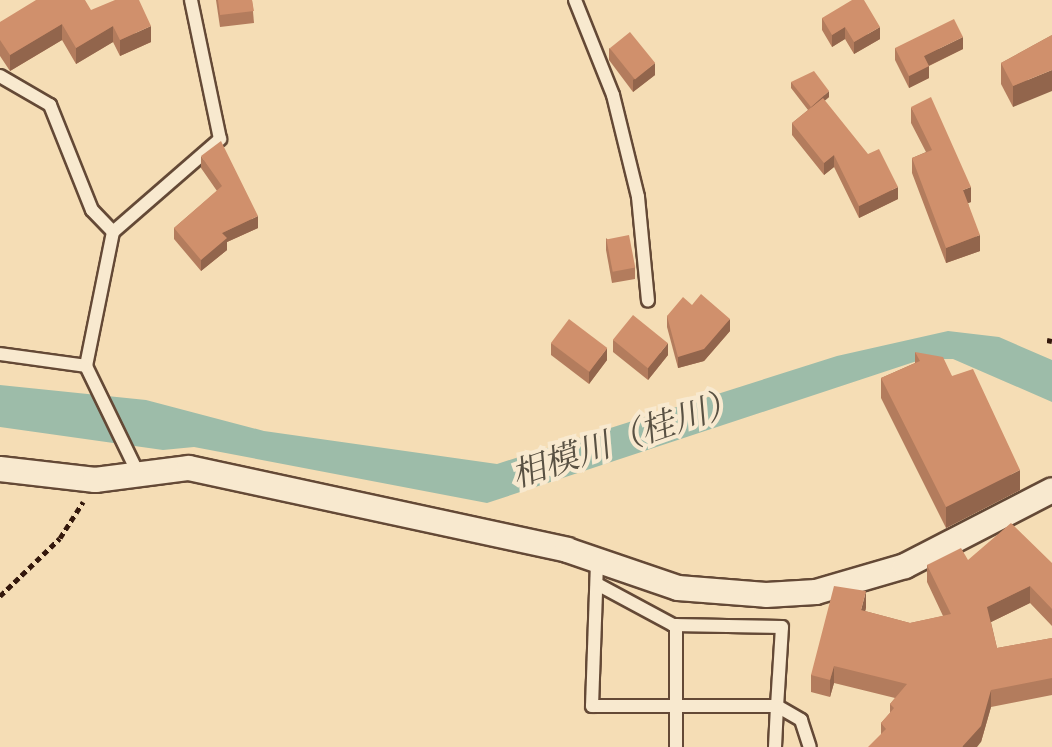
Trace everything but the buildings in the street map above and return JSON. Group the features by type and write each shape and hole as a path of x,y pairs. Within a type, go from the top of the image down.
{"street":[{"path":"0,469 95,480 135,466 189,468 261,481 597,572 678,588 816,592 905,566 1052,490"}],"lane":[{"path":"135,466 86,366 113,232 220,139 191,0"},
{"path":"575,0 613,95 638,197 648,301"},
{"path":"0,76 50,105 92,210 113,232"},
{"path":"0,354 86,366"},
{"path":"597,572 676,625 782,627 775,747"},
{"path":"597,572 592,706 777,706 801,720 810,747"},
{"path":"676,625 676,747"}],"path":[{"path":"0,596 60,538 95,480"}],"water":[{"name":"相模川（桂川）","path":"948,331 999,337 1052,360 1052,402 953,359 923,359 487,503 194,447 163,450 0,427 0,385 146,400 264,431 497,464 837,356"}]}
